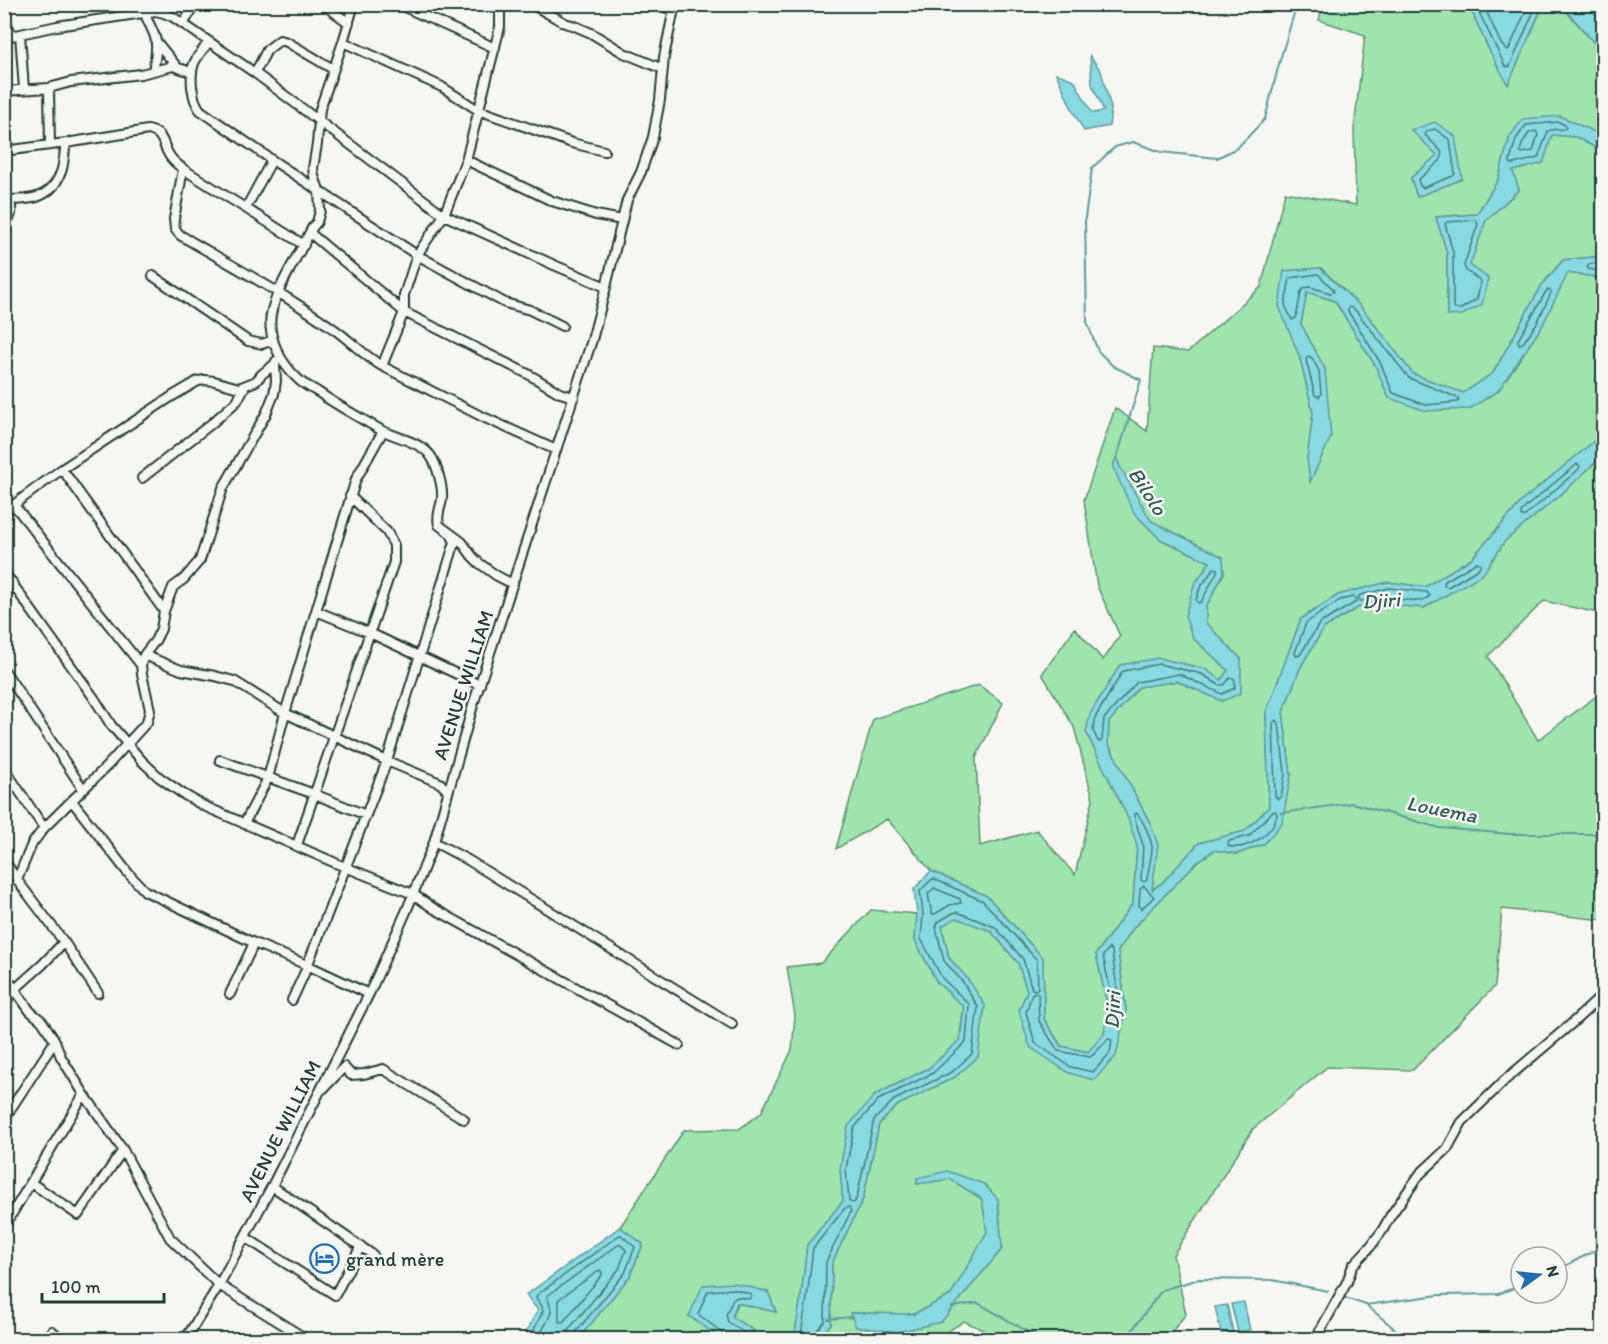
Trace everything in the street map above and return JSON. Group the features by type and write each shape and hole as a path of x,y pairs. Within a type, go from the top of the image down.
{"street":[{"path":"183,24 196,4"},
{"path":"323,4 349,23"},
{"path":"354,4 318,121 313,168 320,190 320,212 272,310 270,321 273,340 278,354 300,381 383,431 429,454 441,485 442,499 437,522 441,528 462,542 479,562 497,576 513,584"},
{"path":"398,4 495,48"},
{"path":"382,366 404,312 404,295 417,255 444,215 465,160 500,27 500,4"},
{"path":"531,4 565,23 591,33 624,53 663,69"},
{"path":"659,4 674,8"},
{"path":"4,8 24,89"},
{"name":"AVENUE WILLIAM","path":"185,1340 245,1237 369,994 434,842 480,685 592,340 627,200 641,172 653,137 674,8"},
{"path":"144,9 156,41 153,71"},
{"path":"12,35 144,9 164,13 255,73 444,215 606,287"},
{"path":"255,73 267,50 280,40 333,69"},
{"path":"156,41 177,67"},
{"path":"209,42 196,59 191,72 194,101 200,110 417,255 505,303 530,309 562,326"},
{"path":"343,42 442,87 478,110 572,143 604,151"},
{"path":"4,91 49,88 71,82 141,74 173,66 191,72"},
{"path":"49,88 50,145"},
{"path":"4,151 148,130 156,131 163,139 172,159 183,169 304,245"},
{"path":"4,224 11,218 12,212 7,200 39,197 51,190 62,171 66,143"},
{"path":"246,208 272,160"},
{"path":"465,160 552,201 596,215 622,220"},
{"path":"183,169 174,219 175,229 180,235 279,292 331,327 382,366 481,416 556,450"},
{"path":"310,233 404,312 528,374 560,393 574,397"},
{"path":"153,276 248,341 262,344 273,340"},
{"path":"141,666 144,655 161,629 164,611 173,587 184,579 200,560 223,488 266,414 274,394 275,364 278,354"},
{"path":"4,512 62,469 198,381 214,381 239,388 256,381 275,364"},
{"path":"142,478 212,424 237,401 245,386"},
{"path":"244,824 268,778 285,713 356,479 383,431"},
{"path":"62,469 164,611"},
{"path":"297,845 394,562 394,545 387,531 350,496"},
{"path":"14,506 141,666 149,715 147,722 127,744 44,828 32,844 17,880"},
{"path":"292,999 387,761 455,542 451,533"},
{"path":"4,572 111,725 159,777 183,794 244,824 413,894 434,908 680,1045"},
{"path":"4,588 12,582"},
{"path":"316,611 370,633 480,685"},
{"path":"144,655 181,670 234,681 285,713 440,783 448,791"},
{"path":"4,670 83,789"},
{"path":"219,760 366,815"},
{"path":"4,768 44,828"},
{"path":"72,801 128,873 145,891 369,994"},
{"path":"434,842 468,860 732,1024"},
{"path":"4,860 98,993"},
{"path":"4,1005 14,990 64,942"},
{"path":"230,994 254,943"},
{"path":"4,974 55,1041 61,1056 84,1094 123,1150 170,1238 219,1285 308,1340"},
{"path":"1315,1340 1347,1282 1353,1265 1382,1231 1390,1215 1420,1174 1447,1149 1462,1122 1505,1080 1604,994"},
{"path":"4,1119 55,1041"},
{"path":"317,1095 344,1067 351,1075 383,1070 464,1119"},
{"path":"4,1227 84,1094"},
{"path":"30,1182 78,1215 123,1150"},
{"path":"272,1186 373,1255"},
{"path":"245,1237 335,1295 361,1246"},
{"path":"52,1331 62,1340"}],"green space":[{"path":"1323,5 1469,5 1489,50 1530,36 1543,5 1565,5 1566,11 1603,53 1603,136 1560,116 1510,136 1498,180 1477,214 1436,217 1447,253 1447,315 1486,220 1519,190 1512,171 1543,163 1552,135 1576,137 1603,152 1603,256 1563,260 1542,285 1493,373 1463,393 1413,374 1361,307 1321,268 1285,271 1300,358 1313,413 1307,459 1325,369 1301,324 1307,292 1335,301 1375,365 1389,398 1469,409 1498,391 1542,326 1567,273 1596,277 1596,336 1604,350 1603,434 1523,500 1472,558 1425,587 1388,582 1338,595 1301,619 1266,713 1269,807 1245,831 1199,843 1162,883 1151,890 1150,823 1108,743 1109,722 1138,687 1177,681 1222,701 1241,659 1206,623 1206,607 1224,573 1222,557 1151,521 1119,465 1117,456 1113,467 1160,539 1210,562 1194,585 1193,638 1228,670 1221,680 1205,669 1159,658 1086,732 1128,818 1137,845 1133,903 1096,954 1108,1008 1104,1034 1089,1052 1061,1046 1044,1019 1043,958 987,896 931,871 887,819 836,849 873,719 979,685 1003,703 976,758 980,846 1037,830 1075,875 1093,799 1074,727 1042,674 1075,628 1103,660 1120,636 1097,586 1084,500 1115,408 1147,431 1153,348 1188,352 1261,287 1285,192 1356,205 1354,129 1365,35 1319,20","holes":["1437,156 1462,179 1417,197 1411,178"]},
{"path":"1603,455 1603,614 1544,601 1488,656 1538,740 1603,691 1603,920 1502,909 1495,986 1413,1070 1327,1067 1253,1129 1173,1255 1186,1314 1166,1339 1002,1339 964,1321 936,1339 818,1340 831,1324 832,1263 863,1199 879,1124 898,1105 955,1077 967,978 949,958 942,926 956,917 991,931 1018,963 1027,991 1019,1011 1094,1080 1126,1010 1118,951 1134,927 1196,863 1215,850 1237,854 1264,844 1291,775 1283,712 1301,666 1324,628 1359,607 1383,604 1424,608 1482,574 1505,541 1566,490","holes":["947,1171 998,1199 1002,1249 941,1322 850,1313 914,1314 951,1295 987,1232 982,1199 950,1179 917,1184"]},
{"path":"871,910 917,914 915,940 937,982 964,1007 960,1040 929,1068 875,1095 840,1169 843,1201 807,1245 794,1339 747,1339 753,1330 732,1318 737,1303 776,1312 768,1292 689,1316 722,1339 578,1339 630,1276 643,1244 620,1227 684,1130 739,1129 761,1113 792,1050 795,1016 787,967 821,963"}],"water":[{"path":"1469,5 1543,5 1508,85 1489,50"},
{"path":"1565,5 1587,5 1603,22 1603,53 1566,10"},
{"path":"1090,56 1101,71 1111,108 1109,126 1084,131 1056,73 1074,80 1092,113 1104,111 1092,84"},
{"path":"1560,116 1603,136 1603,152 1576,137 1552,135 1543,163 1513,171 1519,190 1486,220 1470,265 1488,278 1482,305 1462,315 1447,316 1447,253 1436,217 1477,214 1498,180 1510,136 1523,119"},
{"path":"1435,122 1455,136 1462,179 1417,197 1411,178 1437,155 1411,130"},
{"path":"1603,256 1603,350 1596,336 1596,277 1568,273 1542,326 1498,391 1469,409 1426,411 1389,398 1375,365 1335,301 1307,292 1301,324 1325,369 1331,437 1310,482 1307,459 1313,413 1300,358 1279,306 1284,271 1320,268 1361,307 1413,374 1463,393 1493,373 1542,285 1563,260"},
{"name":"Djiri","path":"1603,434 1603,455 1566,490 1505,541 1483,574 1424,608 1383,604 1359,607 1324,628 1301,666 1283,712 1291,775 1282,823 1264,844 1237,854 1214,850 1196,863 1134,927 1118,951 1126,1010 1116,1056 1094,1080 1069,1073 1030,1047 1019,1011 1027,991 1018,963 991,931 956,918 942,926 949,958 967,978 985,1005 978,1057 955,1077 898,1105 879,1124 863,1199 832,1263 831,1324 818,1339 794,1339 807,1245 843,1201 840,1169 848,1126 875,1095 929,1068 960,1040 964,1007 937,982 915,940 917,914 914,889 931,871 987,896 1043,958 1044,1019 1061,1046 1088,1052 1104,1034 1108,1008 1096,954 1133,903 1137,845 1128,818 1086,732 1090,714 1120,665 1159,658 1205,669 1221,680 1228,670 1193,638 1185,616 1194,585 1210,562 1160,539 1134,513 1113,467 1117,455 1119,465 1151,521 1223,557 1224,573 1206,607 1206,623 1241,659 1241,693 1222,701 1177,681 1139,687 1109,722 1108,743 1150,823 1158,845 1152,890 1162,883 1199,843 1245,831 1269,807 1266,713 1301,619 1338,595 1388,582 1425,587 1472,558 1523,500"},
{"path":"947,1171 984,1184 998,1199 1002,1249 941,1322 897,1332 856,1327 850,1313 914,1314 951,1295 987,1232 982,1199 950,1179 917,1184 917,1178"},
{"path":"620,1227 643,1244 630,1276 580,1339 522,1339 538,1310 526,1295"},
{"path":"734,1283 768,1292 776,1312 737,1303 732,1317 754,1331 747,1339 722,1339 689,1316 703,1285"},
{"path":"1244,1302 1250,1330 1238,1332 1231,1304"},
{"path":"1227,1305 1233,1332 1222,1337 1215,1307"}],"waterway":[{"name":"Bilolo","path":"1117,457 1141,380 1113,366 1098,351 1087,322 1085,218 1092,168 1115,147 1133,142 1161,152 1217,158 1237,148 1265,119 1297,4"},
{"name":"Louema","path":"1281,813 1352,803 1440,828 1510,834 1604,834"},
{"path":"1569,1264 1604,1246"},
{"path":"1125,1340 1162,1290 1199,1279 1272,1280 1328,1291"},
{"path":"1366,1305 1439,1295 1498,1294 1509,1290"},
{"path":"1345,1298 1366,1305 1408,1340"},
{"path":"952,1307 978,1303 1042,1340"},
{"path":"828,1319 852,1317"},
{"path":"964,1334 972,1340"}],"place":[{"name":"grand mère","path":"325,1259"}]}
